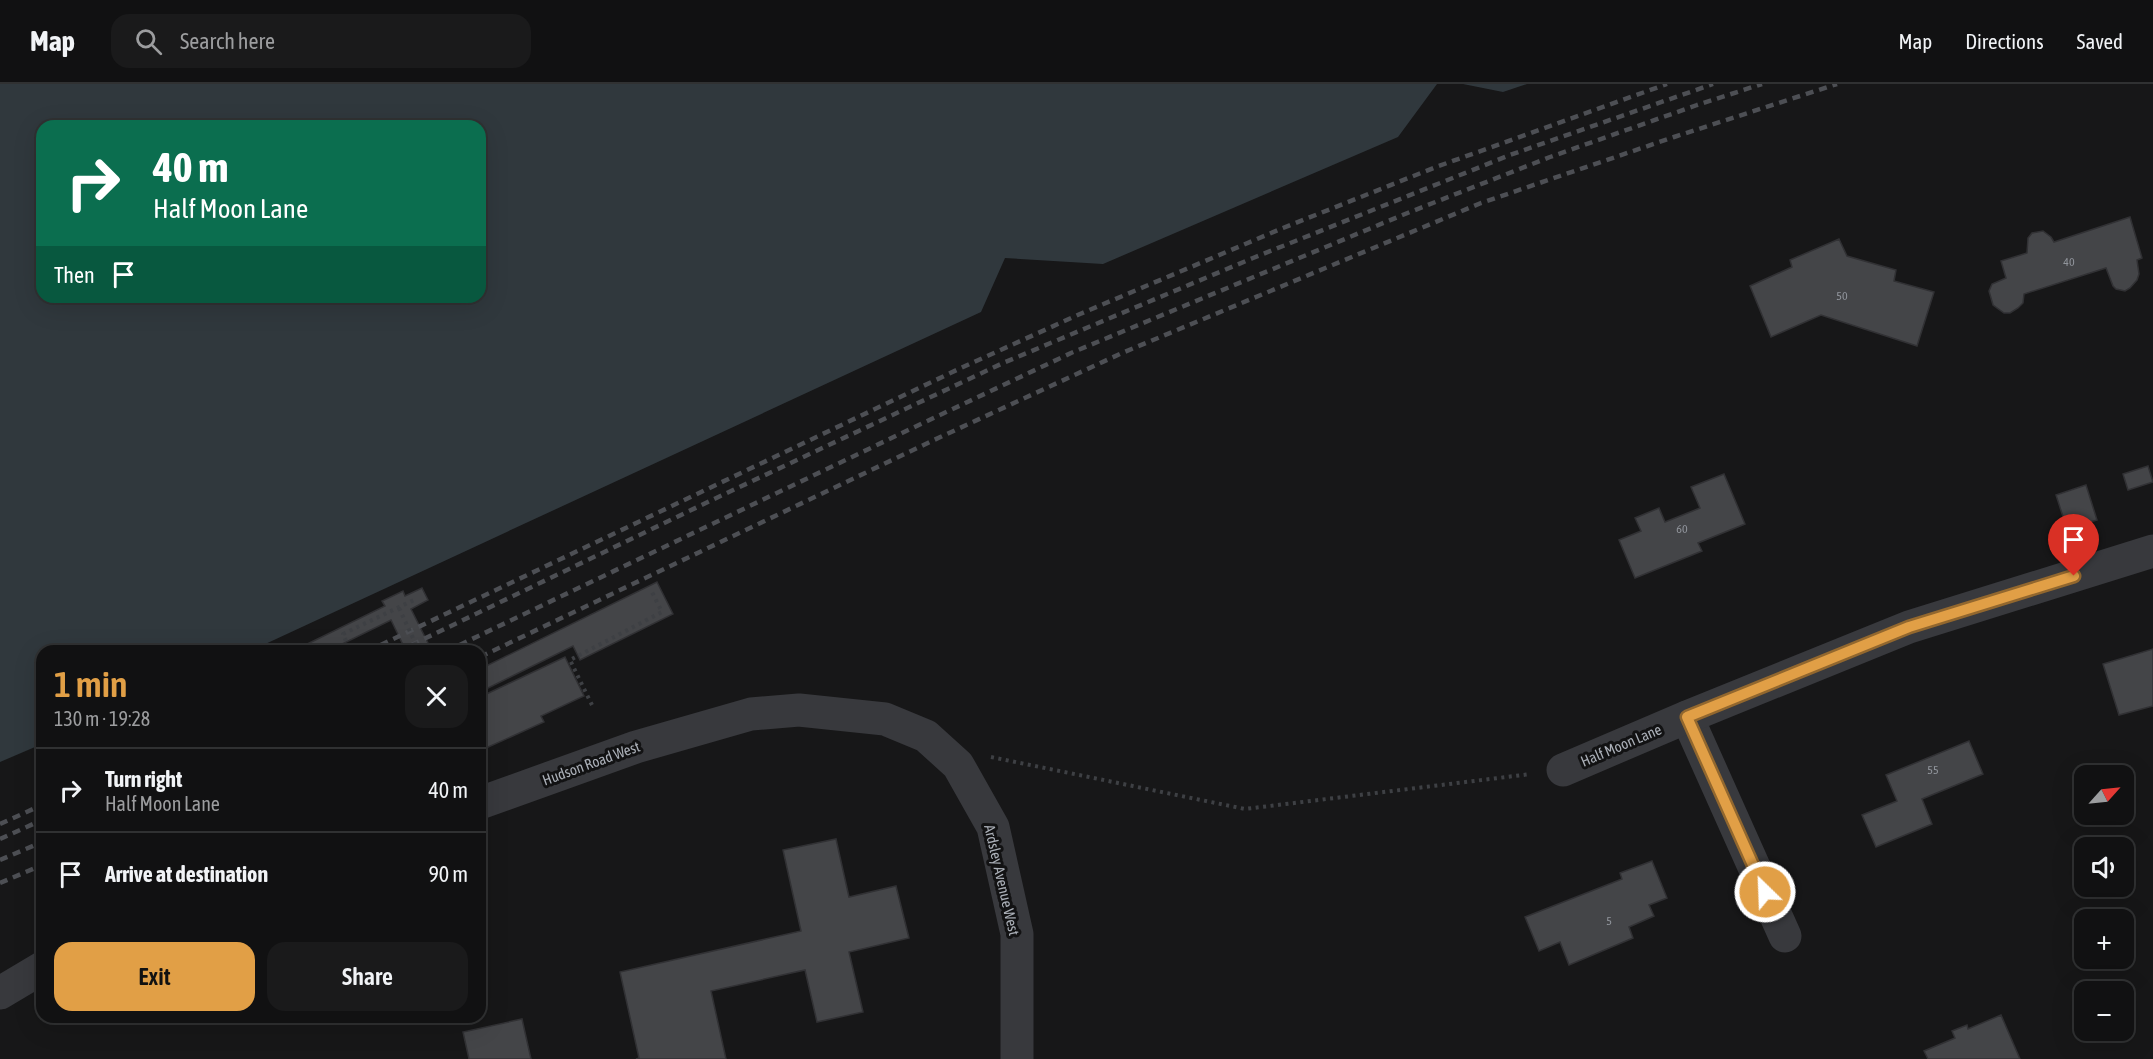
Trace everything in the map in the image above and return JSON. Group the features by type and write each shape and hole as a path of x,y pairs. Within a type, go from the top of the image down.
{"street":[{"name":"Half Moon Lane","path":"1563,770 1909,627 2153,551"},
{"name":"Ardsley Avenue West","path":"704,728 751,714 799,710 885,719 926,735 958,765 993,827 1017,934 1017,1059"},
{"path":"1687,717 1785,936"},
{"name":"Hudson Road West","path":"486,801 636,747 704,728"},
{"path":"0,993 36,972"}],"path":[{"path":"592,705 570,660 662,612 652,592"},
{"path":"346,641 343,634 416,599"},
{"path":"399,608 416,645"},
{"path":"937,746 1245,809 1563,770"}],"shaded area":[{"path":"0,84 1437,84 1398,137 1103,264 1005,258 981,312 263,645 36,645 36,747 0,762"},
{"path":"1463,84 1527,84 1503,92"}],"building":[{"path":"2130,217 2142,258 2137,260 2139,274 2130,288 2125,291 2116,289 2106,268 2024,294 2023,303 2010,313 2004,313 1993,305 1989,291 1992,284 2006,278 2001,261 2027,253 2028,238 2032,233 2043,231 2054,242"},
{"path":"1839,239 1847,256 1896,270 1894,281 1934,292 1917,346 1821,315 1771,337 1750,286 1792,267 1790,260"},
{"path":"2148,466 2153,482 2128,490 2123,474"},
{"path":"1724,474 1745,524 1698,543 1702,551 1635,578 1619,540 1641,531 1635,518 1659,508 1665,522 1700,508 1691,487"},
{"path":"2086,485 2097,520 2067,529 2056,495"},
{"path":"657,582 673,614 580,660 573,646 486,689 486,666"},
{"path":"422,588 428,600 411,609 429,645 403,645 391,620 340,645 305,645 385,606 382,601 403,591 405,596"},
{"path":"2153,649 2153,706 2119,715 2103,664"},
{"path":"565,657 584,696 541,716 544,722 486,748 486,694"},
{"path":"1969,741 1983,774 1922,799 1932,824 1876,847 1862,815 1897,801 1886,775"},
{"path":"836,839 849,897 896,886 909,938 849,952 863,1012 817,1022 805,970 711,991 726,1059 636,1059 639,1058 620,972 801,931 783,850"},
{"path":"1652,861 1667,898 1649,905 1654,916 1629,927 1633,938 1569,965 1560,942 1539,951 1525,917 1622,879 1620,873"},
{"path":"2001,1015 2020,1059 1928,1059 1924,1051 1955,1038 1952,1031 1967,1025 1968,1029"},
{"path":"522,1019 531,1059 469,1059 463,1032"}],"railway":[{"path":"381,645 963,367 1080,314 1283,228 1436,167 1667,84"},
{"path":"411,645 1003,363 1253,258 1510,155 1713,84"},
{"path":"460,645 1071,353 1405,214 1550,157 1762,84"},
{"path":"486,654 934,440 1122,353 1481,203 1837,84"},
{"path":"0,824 36,808"},
{"path":"0,839 36,823"},
{"path":"0,860 36,845"},
{"path":"0,883 36,868"}],"route":[{"path":"1765,892 1687,717 1909,627 2074,576"}]}
